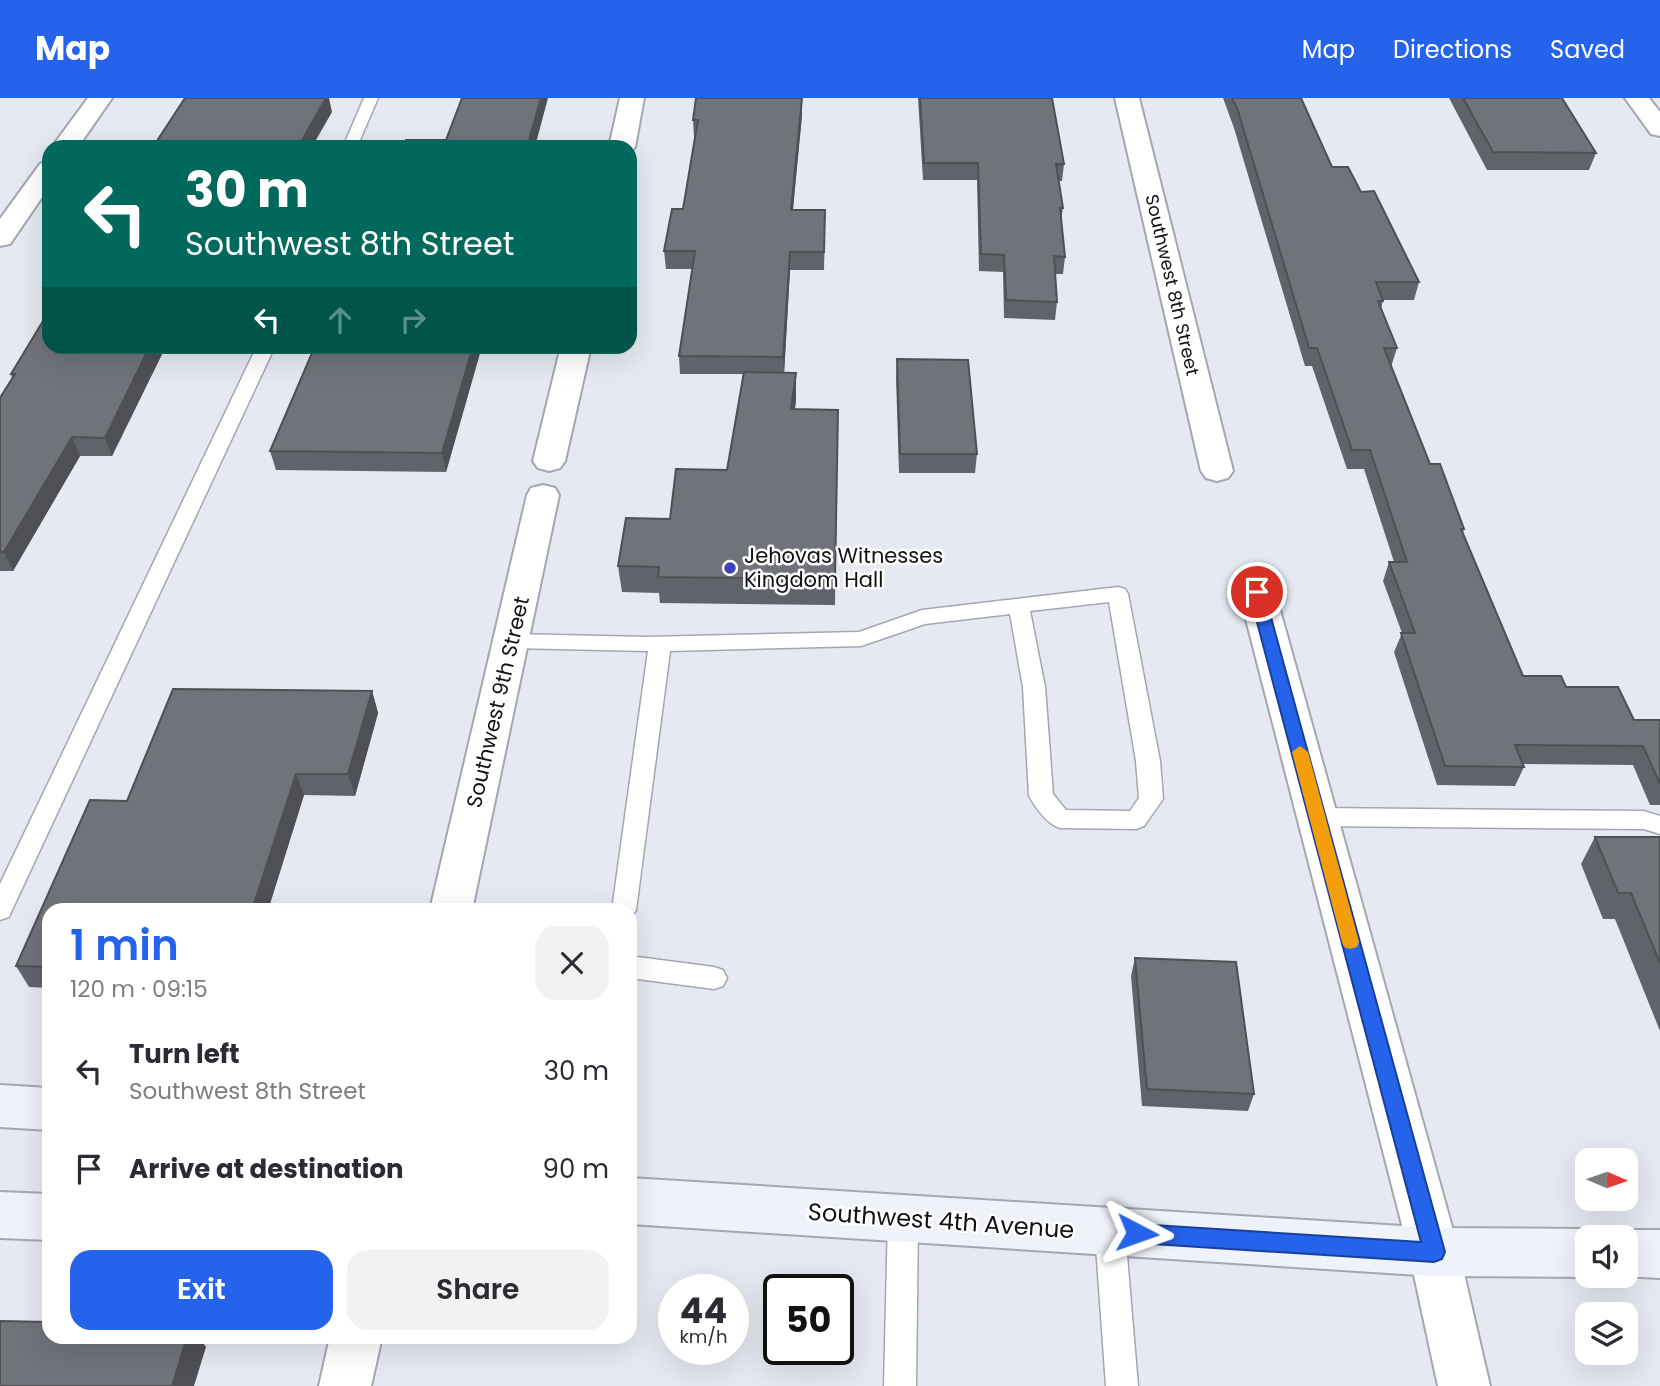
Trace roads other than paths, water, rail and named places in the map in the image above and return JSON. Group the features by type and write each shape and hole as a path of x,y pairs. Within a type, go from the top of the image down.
{"main road":[{"path":"0,1106 42,1109"},
{"name":"Southwest 4th Avenue","path":"637,1201 1434,1252 1575,1253"},
{"path":"0,1215 42,1217"},
{"path":"1638,1254 1660,1254"}],"street":[{"path":"70,140 100,98"},
{"path":"623,140 632,98"},
{"name":"Southwest 8th Street","path":"1128,98 1217,471"},
{"path":"1637,98 1660,129"},
{"path":"0,239 42,179"},
{"name":"Southwest 9th Street","path":"453,903 574,354"},
{"path":"1257,592 1434,1252 1464,1386"},
{"path":"345,1386 354,1344"}],"lane":[{"path":"353,140 371,98"},
{"path":"0,910 261,354"},
{"path":"512,641 660,643 861,639 922,617 1118,594 1148,761 1151,799 1136,820 1060,819 1041,796 1034,687 1019,606"},
{"path":"625,903 660,643"},
{"path":"1317,817 1542,817 1644,820 1660,825"},
{"path":"637,968 714,978"},
{"path":"900,1386 903,1219"},
{"path":"1110,1232 1122,1386"}],"place":[{"name":"Jehovas Witnesses Kingdom Hall","path":"730,568"}]}
